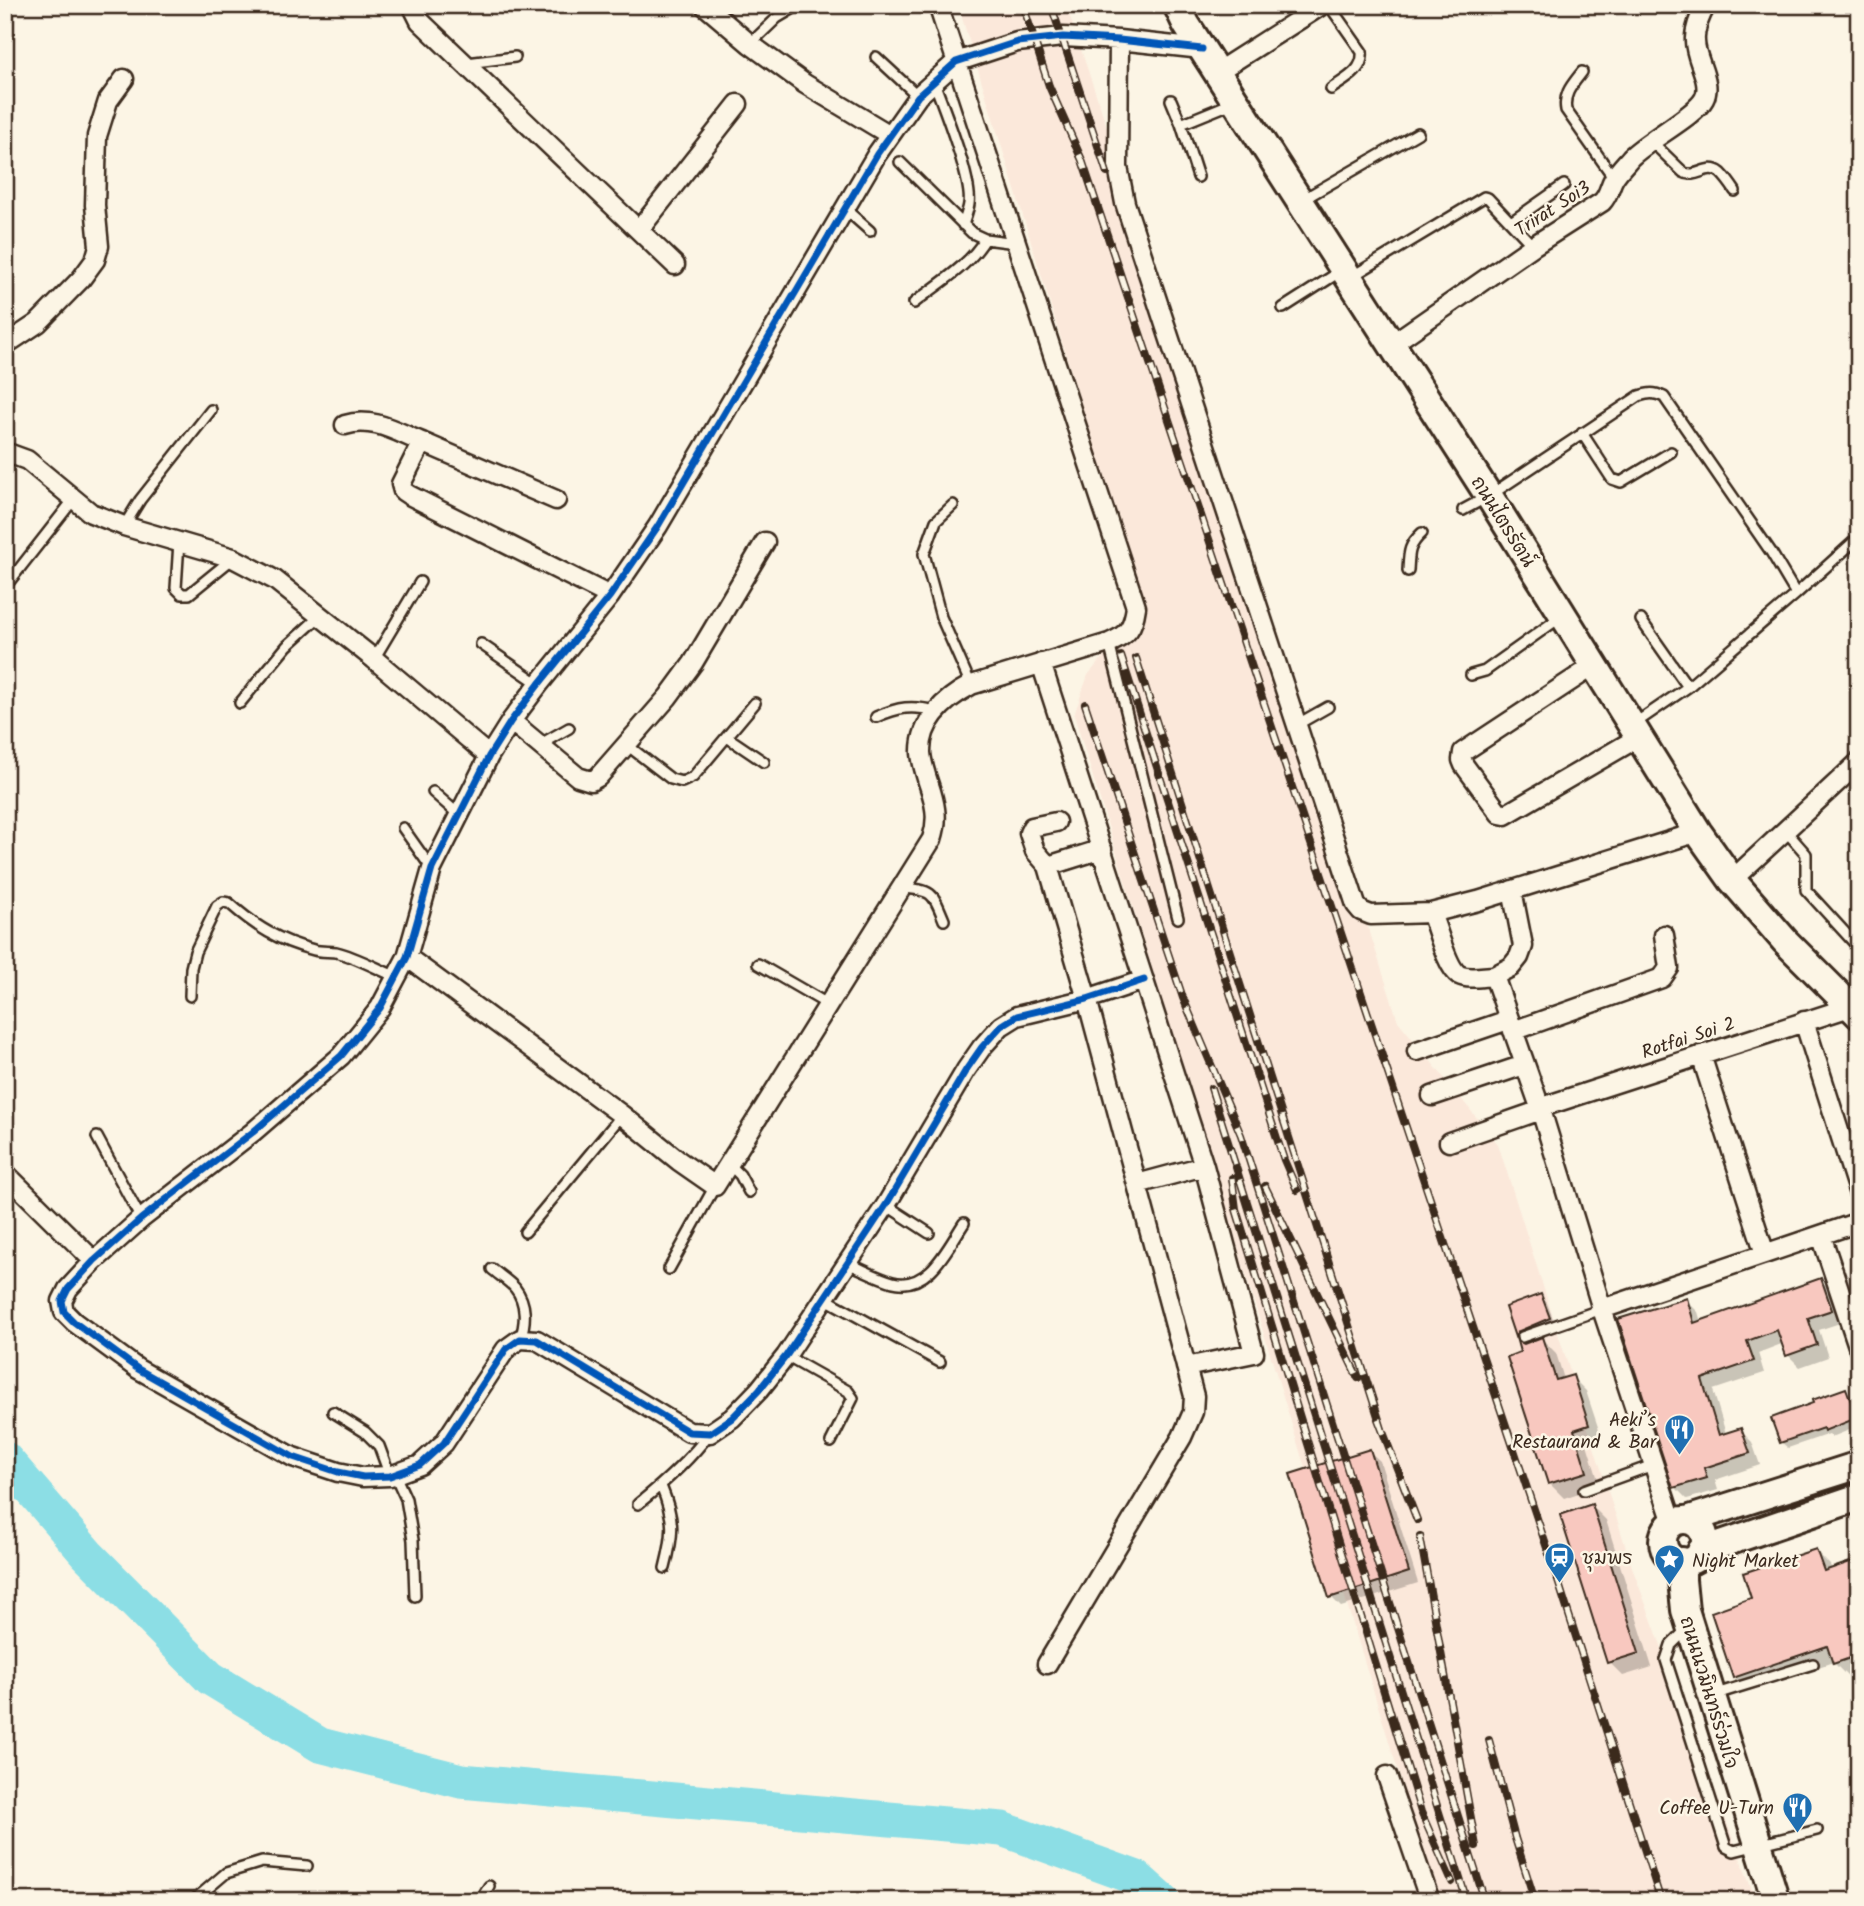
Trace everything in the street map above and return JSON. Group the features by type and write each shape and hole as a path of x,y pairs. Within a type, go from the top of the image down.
{"main road":[{"name":"ถนนไตรรัตน์","path":"1181,15 1489,496 1698,832 1732,880 1785,942 1854,1011"},
{"path":"1859,1465 1680,1521 1665,1533 1664,1547 1672,1558 1692,1556 1859,1497"},
{"path":"1680,1521 1699,1526 1703,1532 1704,1538 1692,1556"},
{"name":"ถนนนวมินทร์ร่วมใจ","path":"1692,1556 1682,1580 1685,1610 1776,1901"}],"street":[{"path":"412,5 420,21 675,265"},
{"path":"704,5 805,85 890,135"},
{"path":"407,957 715,1186 932,839 937,813 921,756 921,741 936,711 953,695 971,685 1109,643 1121,638 1134,624 1136,607 938,5"},
{"path":"1217,72 1322,5"},
{"name":"Trirat Soi3","path":"1392,344 1533,246 1602,202 1608,196 1614,178 1631,157 1650,140 1694,111 1704,99 1707,85 1696,56 1694,38 1706,5"},
{"path":"1144,980 1087,999 1017,1016 1001,1026 966,1070 886,1205 786,1356 760,1390 732,1418 710,1433 689,1432 537,1340 520,1339 506,1349 444,1443 420,1465 392,1475 363,1477 293,1457 138,1369 64,1312 62,1301 68,1289 93,1261 141,1219 253,1132 341,1056 380,1008 407,957 432,869 489,756 511,721 610,596 658,526 844,208 918,96 956,62 1017,42 1063,37 1202,49"},
{"path":"1119,40 1118,167 1125,203 1356,905 1361,911 1371,915 1432,913 1698,832"},
{"path":"5,345 38,323 81,279 95,260 99,246 95,205 97,136 108,101 124,79"},
{"path":"639,230 737,104"},
{"path":"345,425 356,421 370,422 556,500"},
{"path":"422,442 401,484 403,491 610,596"},
{"path":"5,452 27,460 92,513 124,526 233,558 275,580 489,756"},
{"path":"511,721 578,777 591,781 598,777 668,697 693,663 765,542"},
{"path":"1041,663 1205,1166 1254,1353 1186,1367"},
{"path":"1595,665 1463,752 1464,765 1500,814 1505,816 1635,731"},
{"path":"1732,880 1859,762"},
{"path":"1047,1664 1182,1437 1193,1412 1194,1396 1087,999 1048,866 1035,851 1029,833 1032,827 1056,821"},
{"path":"1048,866 1102,849"},
{"path":"1432,913 1452,968 1460,975 1469,977 1494,976 1511,967 1523,946 1512,890"},
{"path":"1417,1051 1510,1026 1662,978 1669,968 1664,935"},
{"path":"1494,976 1540,1109 1653,1465 1680,1521"},
{"name":"Rotfai Soi 2","path":"1449,1142 1804,1021 1854,1011"},
{"path":"1804,1021 1859,1194"},
{"path":"1702,1055 1765,1254"},
{"path":"1432,1096 1524,1065"},
{"path":"1137,1184 1205,1166"},
{"path":"5,1173 93,1261"},
{"path":"1602,1309 1859,1222"},
{"path":"1821,1235 1859,1349"},
{"path":"1387,1776 1430,1901"}],"lane":[{"path":"750,44 777,18 799,5"},
{"path":"1329,5 1362,52 1363,60 1358,70 1331,89"},
{"path":"465,63 515,57"},
{"path":"876,57 918,96"},
{"path":"1582,72 1567,91 1564,101 1566,110 1614,178"},
{"path":"934,82 966,178 970,201 963,225"},
{"path":"1171,100 1198,177"},
{"path":"1181,124 1236,102"},
{"path":"1300,201 1418,133"},
{"path":"1650,140 1683,172 1695,175 1706,169 1715,170 1723,174 1735,191"},
{"path":"900,162 972,233 985,239 1016,243"},
{"path":"1511,222 1564,186"},
{"path":"1283,308 1484,197 1488,198 1533,246"},
{"path":"844,208 870,231"},
{"path":"914,303 967,261 979,250 985,239"},
{"path":"1463,510 1489,496 1639,396 1656,393 1664,397 1796,594"},
{"path":"124,526 140,500 211,410"},
{"path":"1582,433 1612,480 1621,482 1671,452"},
{"path":"5,587 74,499"},
{"path":"953,505 936,521 924,554 941,617 971,685"},
{"path":"1408,571 1409,550 1422,533"},
{"path":"1635,731 1859,537"},
{"path":"179,542 176,588 182,594 189,594 233,558"},
{"path":"374,659 420,582"},
{"path":"240,703 287,646 320,615"},
{"path":"1471,675 1485,671 1564,615"},
{"path":"1641,620 1688,687"},
{"path":"1109,643 1178,918"},
{"path":"481,644 539,684"},
{"path":"627,745 671,779 682,782 693,777 755,703"},
{"path":"876,717 895,709 917,706 936,711"},
{"path":"1298,724 1328,707"},
{"path":"539,745 569,728"},
{"path":"727,737 764,762"},
{"path":"433,792 458,814"},
{"path":"403,828 432,869"},
{"path":"1785,831 1806,854 1805,890 1859,948"},
{"path":"902,888 927,892 934,898 944,920"},
{"path":"191,996 191,968 195,952 217,906 223,902 229,903 268,933 289,943 359,960 397,978"},
{"path":"758,964 829,1005"},
{"path":"525,1232 622,1115"},
{"path":"97,1137 141,1219"},
{"path":"729,1164 740,1175 749,1192"},
{"path":"669,1269 715,1186"},
{"path":"886,1205 929,1233"},
{"path":"847,1263 894,1283 909,1282 926,1276 964,1223"},
{"path":"492,1269 516,1288 523,1305 525,1326 520,1339"},
{"path":"824,1298 940,1362"},
{"path":"1522,1337 1602,1309"},
{"path":"786,1356 848,1391 853,1398 831,1442"},
{"path":"333,1412 365,1432 379,1446 406,1499 413,1540 415,1596"},
{"path":"638,1504 695,1453 710,1433"},
{"path":"1584,1490 1653,1465"},
{"path":"661,1486 670,1508 673,1527 665,1568"},
{"path":"1690,1627 1671,1645 1667,1660 1726,1847 1734,1851 1817,1830"},
{"path":"1710,1695 1813,1664"},
{"path":"192,1901 226,1873 262,1862 307,1866"},
{"path":"480,1901 489,1886"}],"shaded area":[{"path":"958,5 1066,5 1239,520 1398,1021 1498,1144 1633,1570 1756,1901 1438,1901 1074,715 1088,675 1144,608"}],"building":[{"path":"1821,1278 1832,1310 1808,1318 1817,1345 1786,1356 1777,1330 1747,1341 1754,1361 1702,1379 1719,1435 1741,1428 1750,1453 1704,1468 1707,1478 1673,1488 1618,1319 1687,1298 1694,1323"},
{"path":"1541,1294 1550,1318 1519,1331 1515,1337 1505,1307"},
{"path":"1542,1337 1556,1380 1573,1375 1589,1425 1574,1430 1587,1472 1548,1484 1507,1357 1520,1352 1517,1341 1524,1344"},
{"path":"1846,1388 1857,1418 1824,1431 1823,1428 1780,1443 1771,1418"},
{"path":"1370,1449 1409,1572 1329,1598 1290,1474"},
{"path":"1592,1504 1639,1653 1607,1663 1560,1515"},
{"path":"1816,1549 1824,1571 1859,1559 1859,1655 1833,1664 1827,1646 1733,1678 1711,1612 1751,1598 1743,1573"}],"waterway":[{"path":"5,1459 87,1554 210,1678 320,1745 461,1781 1002,1829 1137,1878 1163,1901"}],"railway":[{"path":"1023,5 1049,86 1082,160 1559,1584 1661,1901"},
{"path":"1051,5 1107,173"},
{"path":"1121,656 1284,1160 1297,1190"},
{"path":"1136,658 1382,1429"},
{"path":"1085,704 1183,998 1241,1135 1485,1901"},
{"path":"1211,1088 1467,1901"},
{"path":"1232,1178 1236,1209 1421,1812 1452,1882"},
{"path":"1265,1186 1358,1378"},
{"path":"1378,1419 1417,1520"},
{"path":"1420,1536 1476,1846"},
{"path":"1489,1740 1535,1901"}],"cycle path":[{"path":"1144,980 1087,999 1017,1016 1001,1026 966,1070 886,1205 786,1356 732,1418 710,1433 689,1432 537,1340 520,1339 506,1349 444,1443 420,1465 390,1476 363,1477 293,1457 138,1369 64,1312 62,1301 68,1289 94,1261 141,1219 253,1132 341,1056 380,1008 407,957 432,869 489,756 511,721 610,596 658,526 877,154 918,96 956,62 1017,42 1063,37 1202,49"}],"place":[{"name":"Aeki’s Restaurand & Bar","path":"1679,1457"},
{"name":"ชุมพร","path":"1559,1584"},
{"name":"Night Market","path":"1669,1587"},
{"name":"Coffee U-Turn","path":"1797,1834"}]}
